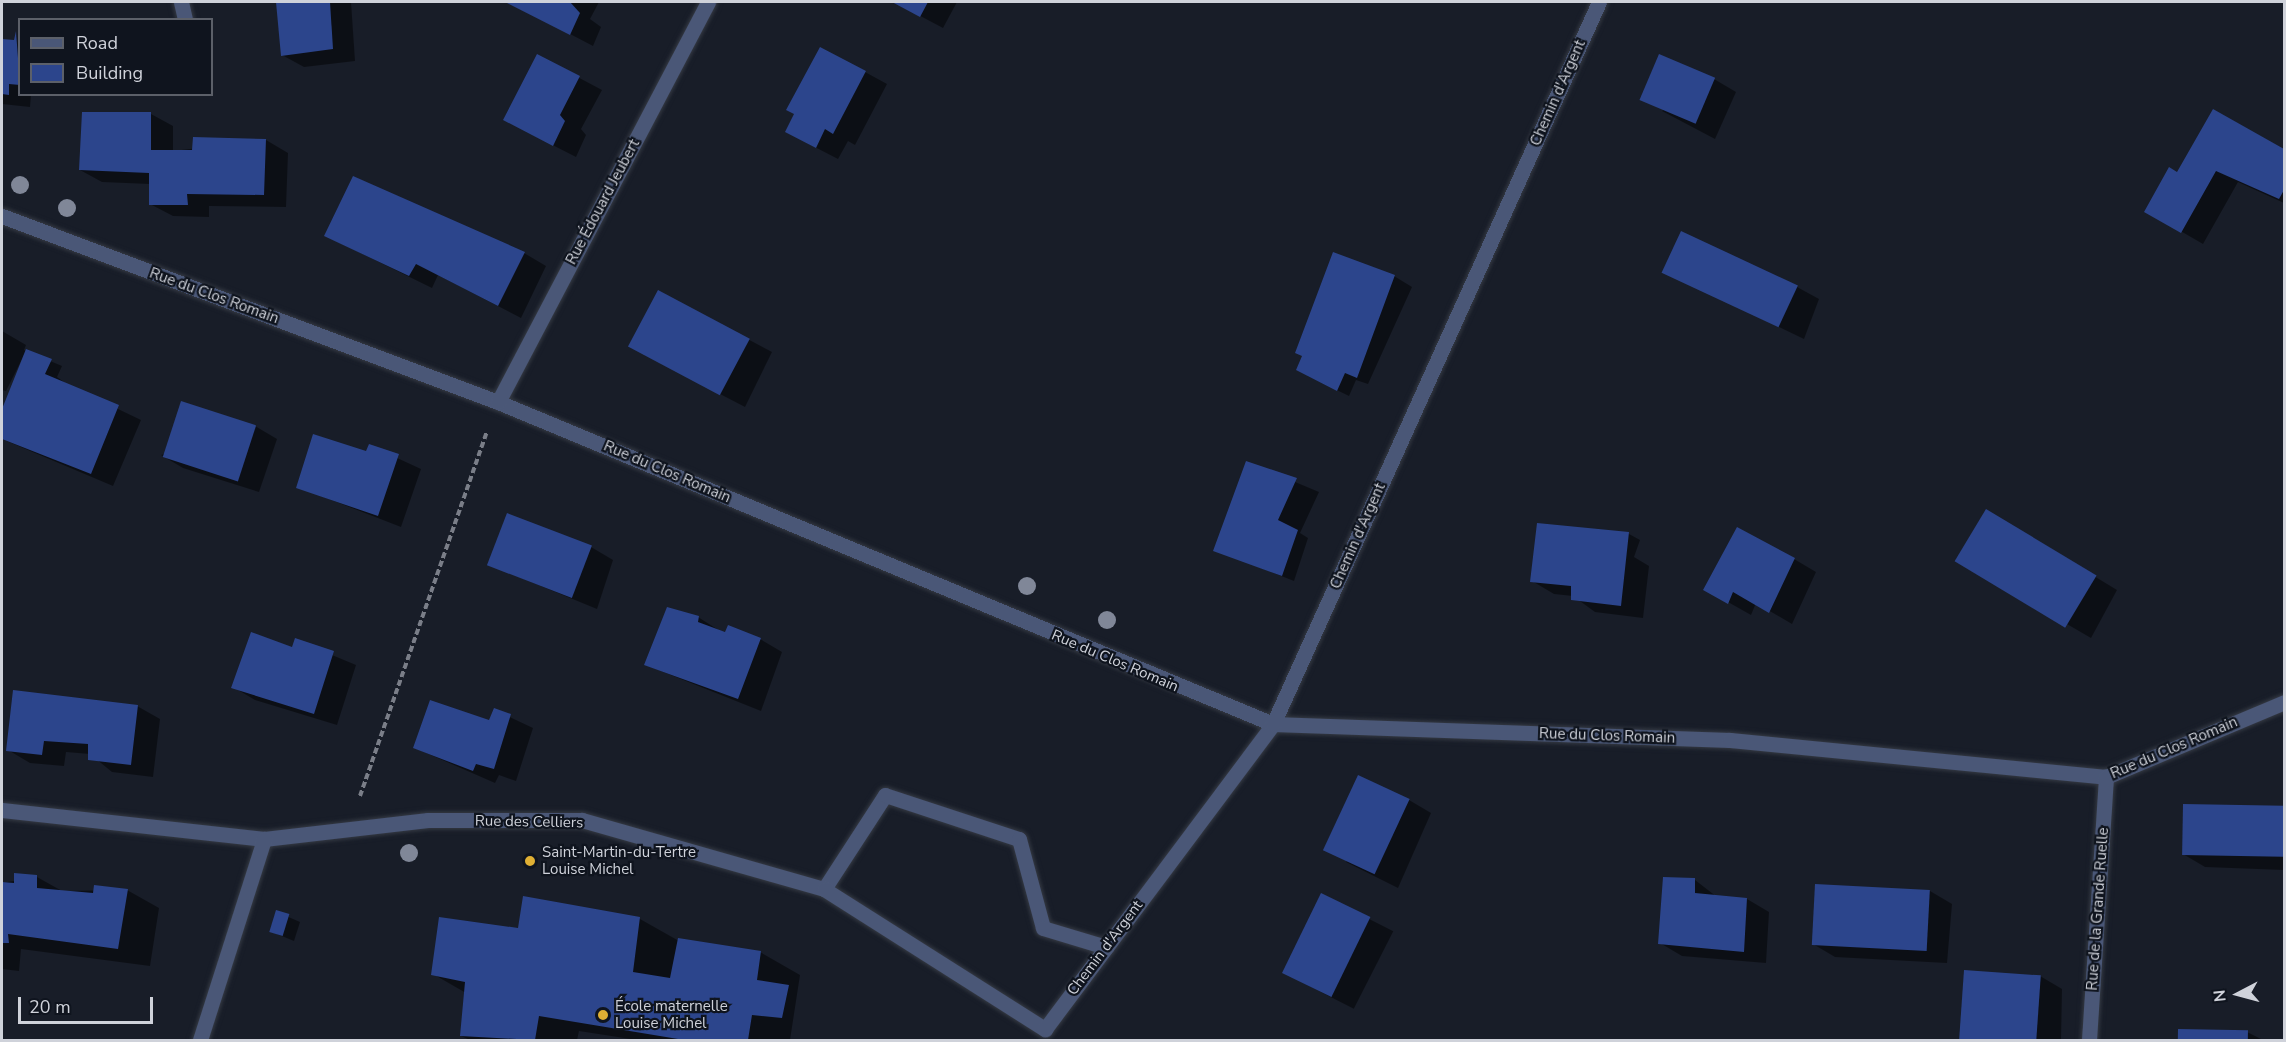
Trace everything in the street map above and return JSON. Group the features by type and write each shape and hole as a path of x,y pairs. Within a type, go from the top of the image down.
{"street":[{"path":"181,2 185,18"},
{"name":"Rue Édouard Jeubert","path":"498,402 708,2"},
{"name":"Chemin d'Argent","path":"1045,1029 1273,724 1599,2"},
{"name":"Rue du Clos Romain","path":"2,216 498,402 1273,724 1730,740 2106,777 2284,702"},
{"name":"Rue de la Grande Ruelle","path":"2089,1041 2106,777"},
{"path":"824,889 885,795 1019,838 1043,928 1106,947"},
{"name":"Rue des Celliers","path":"2,810 264,840 428,820 582,820 824,889 1045,1029"},
{"path":"200,1041 264,840"}],"path":[{"path":"348,828 498,402"}],"building":[{"path":"276,2 330,2 333,49 281,56"},
{"path":"505,2 570,2 580,13 570,35"},
{"path":"892,2 928,2 920,17"},
{"path":"16,31 18,85 9,84 9,95 2,94 2,39 14,40"},
{"path":"820,47 866,71 833,134 825,129 816,148 785,132 794,114 786,110"},
{"path":"537,54 580,76 560,115 565,121 553,146 503,120"},
{"path":"1659,54 1715,78 1696,124 1639,100"},
{"path":"2213,109 2284,149 2284,190 2279,199 2216,171 2181,233 2144,212 2169,167 2177,172"},
{"path":"82,112 151,112 151,150 192,150 193,137 266,139 264,195 187,194 188,205 149,205 149,173 79,170"},
{"path":"353,176 525,252 498,306 416,264 409,276 324,236"},
{"path":"1681,231 1798,286 1778,327 1662,273"},
{"path":"1333,252 1395,275 1357,378 1345,373 1337,391 1296,370 1302,356 1295,353"},
{"path":"658,290 750,339 720,395 628,347"},
{"path":"26,349 52,359 45,374 119,405 91,474 2,439 2,409"},
{"path":"181,401 256,425 238,482 163,457"},
{"path":"313,434 366,451 369,444 399,454 378,516 296,488"},
{"path":"1246,461 1297,478 1278,520 1298,530 1282,576 1213,551"},
{"path":"1986,509 2097,575 2065,628 1955,561"},
{"path":"507,513 592,546 572,598 487,565"},
{"path":"1537,523 1629,532 1621,606 1571,600 1571,586 1530,582"},
{"path":"1737,527 1795,558 1769,613 1733,592 1728,604 1703,590"},
{"path":"667,607 699,616 698,622 725,632 728,625 761,638 738,699 644,665"},
{"path":"251,632 292,647 295,638 334,651 314,714 231,688"},
{"path":"13,690 138,705 131,765 88,760 88,744 44,741 42,755 6,751"},
{"path":"430,700 489,720 494,708 511,714 494,769 476,764 473,771 413,748"},
{"path":"1358,775 1410,799 1375,874 1323,850"},
{"path":"2183,804 2284,806 2283,857 2182,855"},
{"path":"14,873 37,875 37,888 93,893 94,885 128,889 118,949 8,934 9,943 2,943 2,882 14,883"},
{"path":"1663,877 1695,878 1695,893 1747,898 1744,952 1658,944"},
{"path":"1815,884 1930,890 1927,951 1812,945"},
{"path":"1321,893 1370,917 1331,997 1282,973"},
{"path":"523,896 640,917 633,972 670,978 678,938 761,951 757,980 789,985 782,1018 752,1015 748,1040 684,1040 539,1016 535,1040 460,1036 465,982 431,975 439,917 518,928"},
{"path":"276,910 289,914 283,936 269,932"},
{"path":"1964,970 2041,975 2036,1040 1959,1040"},
{"path":"2178,1029 2248,1030 2248,1040 2178,1040"}],"place":[{"name":"Saint-Martin-du-Tertre Louise Michel","path":"530,861"},
{"name":"École maternelle Louise Michel","path":"603,1015"}]}
